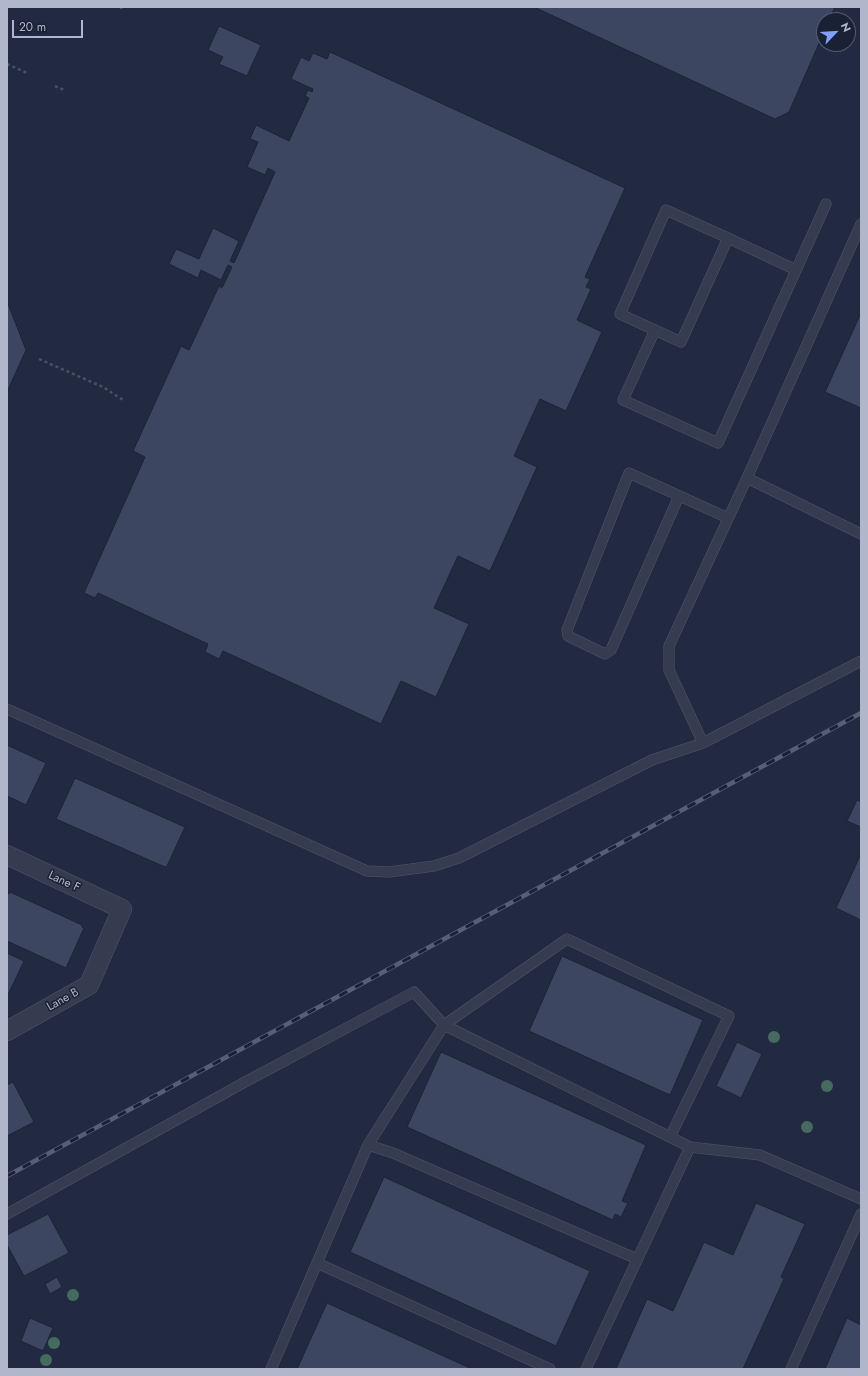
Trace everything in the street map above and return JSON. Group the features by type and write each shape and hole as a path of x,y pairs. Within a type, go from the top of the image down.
{"street":[{"name":"Lane F","path":"7,855 122,909"},
{"name":"Lane B","path":"7,1031 89,985 122,909"}],"lane":[{"path":"655,330 623,400 718,443 826,204"},
{"path":"728,238 681,342 620,314 666,210 728,238 796,270"},
{"path":"703,743 669,670 669,646 747,478 861,224"},
{"path":"679,496 610,650 604,654 568,636 567,630 629,473 728,518"},
{"path":"747,478 861,534"},
{"path":"7,709 366,872 389,872 434,866 459,858 652,760 703,743 861,661"},
{"path":"271,1369 368,1145 444,1025 568,939 729,1016 670,1137"},
{"path":"7,1214 245,1082 414,992 444,1025 690,1147 760,1155 861,1200"},
{"path":"368,1145 393,1153 638,1259"},
{"path":"586,1369 690,1147"},
{"path":"792,1369 861,1214"},
{"path":"316,1263 550,1369"}],"path":[{"path":"7,64 29,74"},
{"path":"55,86 66,91"},
{"path":"39,359 103,387 123,400"}],"building":[{"path":"534,7 835,7 833,12 816,12 816,50 789,112 775,119"},
{"path":"219,26 261,45 247,76 219,64 223,57 208,50"},
{"path":"330,52 625,188 585,277 590,279 586,287 591,289 577,320 602,332 566,411 540,399 514,456 537,467 490,571 458,556 434,608 469,624 436,697 401,681 381,724 223,651 219,659 205,652 208,644 98,593 95,598 84,593 145,457 133,451 181,346 189,350 219,286 222,288 232,267 228,265 221,280 201,270 198,278 169,264 176,249 199,259 213,228 239,241 230,261 234,263 275,172 268,168 265,175 247,167 258,142 250,139 256,125 289,141 309,98 305,96 308,90 312,92 313,89 291,79 301,57 309,61 313,53 327,59"},
{"path":"7,301 26,350 7,392"},
{"path":"861,313 861,408 825,392"},
{"path":"7,745 46,763 26,805 7,796"},
{"path":"75,778 185,827 167,866 165,867 56,819"},
{"path":"857,800 861,802 861,827 847,821"},
{"path":"861,854 861,920 836,908"},
{"path":"10,892 82,925 84,928 66,968 7,941 7,893 9,894"},
{"path":"7,953 24,961 7,997"},
{"path":"562,956 703,1020 670,1095 529,1031"},
{"path":"737,1042 762,1054 741,1098 716,1086"},
{"path":"441,1052 646,1145 622,1201 628,1203 621,1217 615,1214 613,1220 407,1127"},
{"path":"13,1082 34,1122 7,1136 7,1085"},
{"path":"384,1177 590,1271 556,1346 350,1252"},
{"path":"756,1203 805,1224 781,1277 784,1279 743,1369 616,1369 647,1299 673,1311 704,1242 733,1255"},
{"path":"48,1214 69,1253 24,1276 7,1245 7,1235"},
{"path":"57,1277 62,1287 50,1294 45,1284"},
{"path":"327,1303 472,1369 297,1369"},
{"path":"30,1318 53,1328 43,1351 21,1341"},
{"path":"847,1318 861,1325 861,1369 825,1369"}],"railway":[{"path":"7,1176 861,713"}]}
